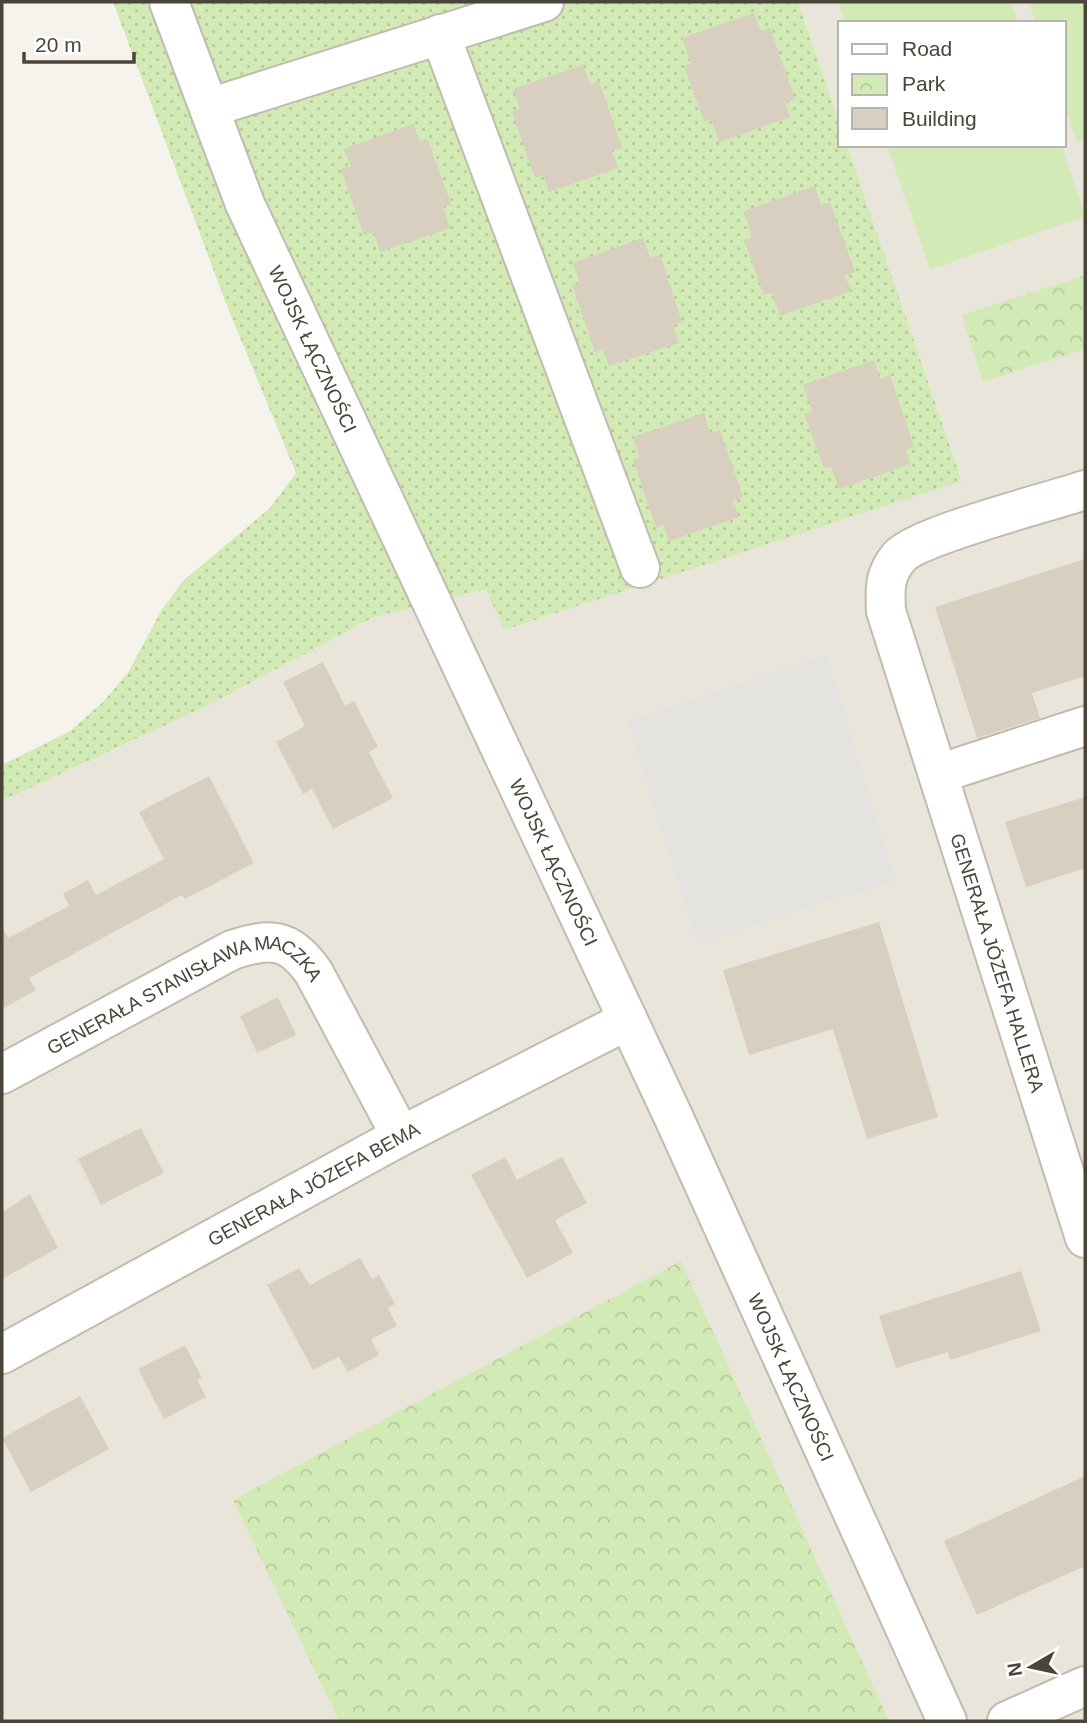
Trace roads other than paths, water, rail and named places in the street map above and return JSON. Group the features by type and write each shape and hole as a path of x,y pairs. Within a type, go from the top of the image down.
{"street":[{"name":"WOJSK ŁĄCZNOŚCI","path":"169,2 245,204 628,1020 947,1721"},
{"path":"209,108 544,2"},
{"path":"440,34 640,568"},
{"name":"GENERAŁA JÓZEFA HALLERA","path":"1085,490 928,538 901,555 884,581 886,611 938,774 1072,1147 1085,1238"},
{"path":"938,774 1085,726"},
{"name":"GENERAŁA STANISŁAWA MACZKA","path":"2,1074 232,950 257,942 278,944 299,951 314,973 401,1136"},
{"name":"GENERAŁA JÓZEFA BEMA","path":"2,1354 401,1136 628,1020"},
{"path":"1007,1721 1085,1686"}]}
